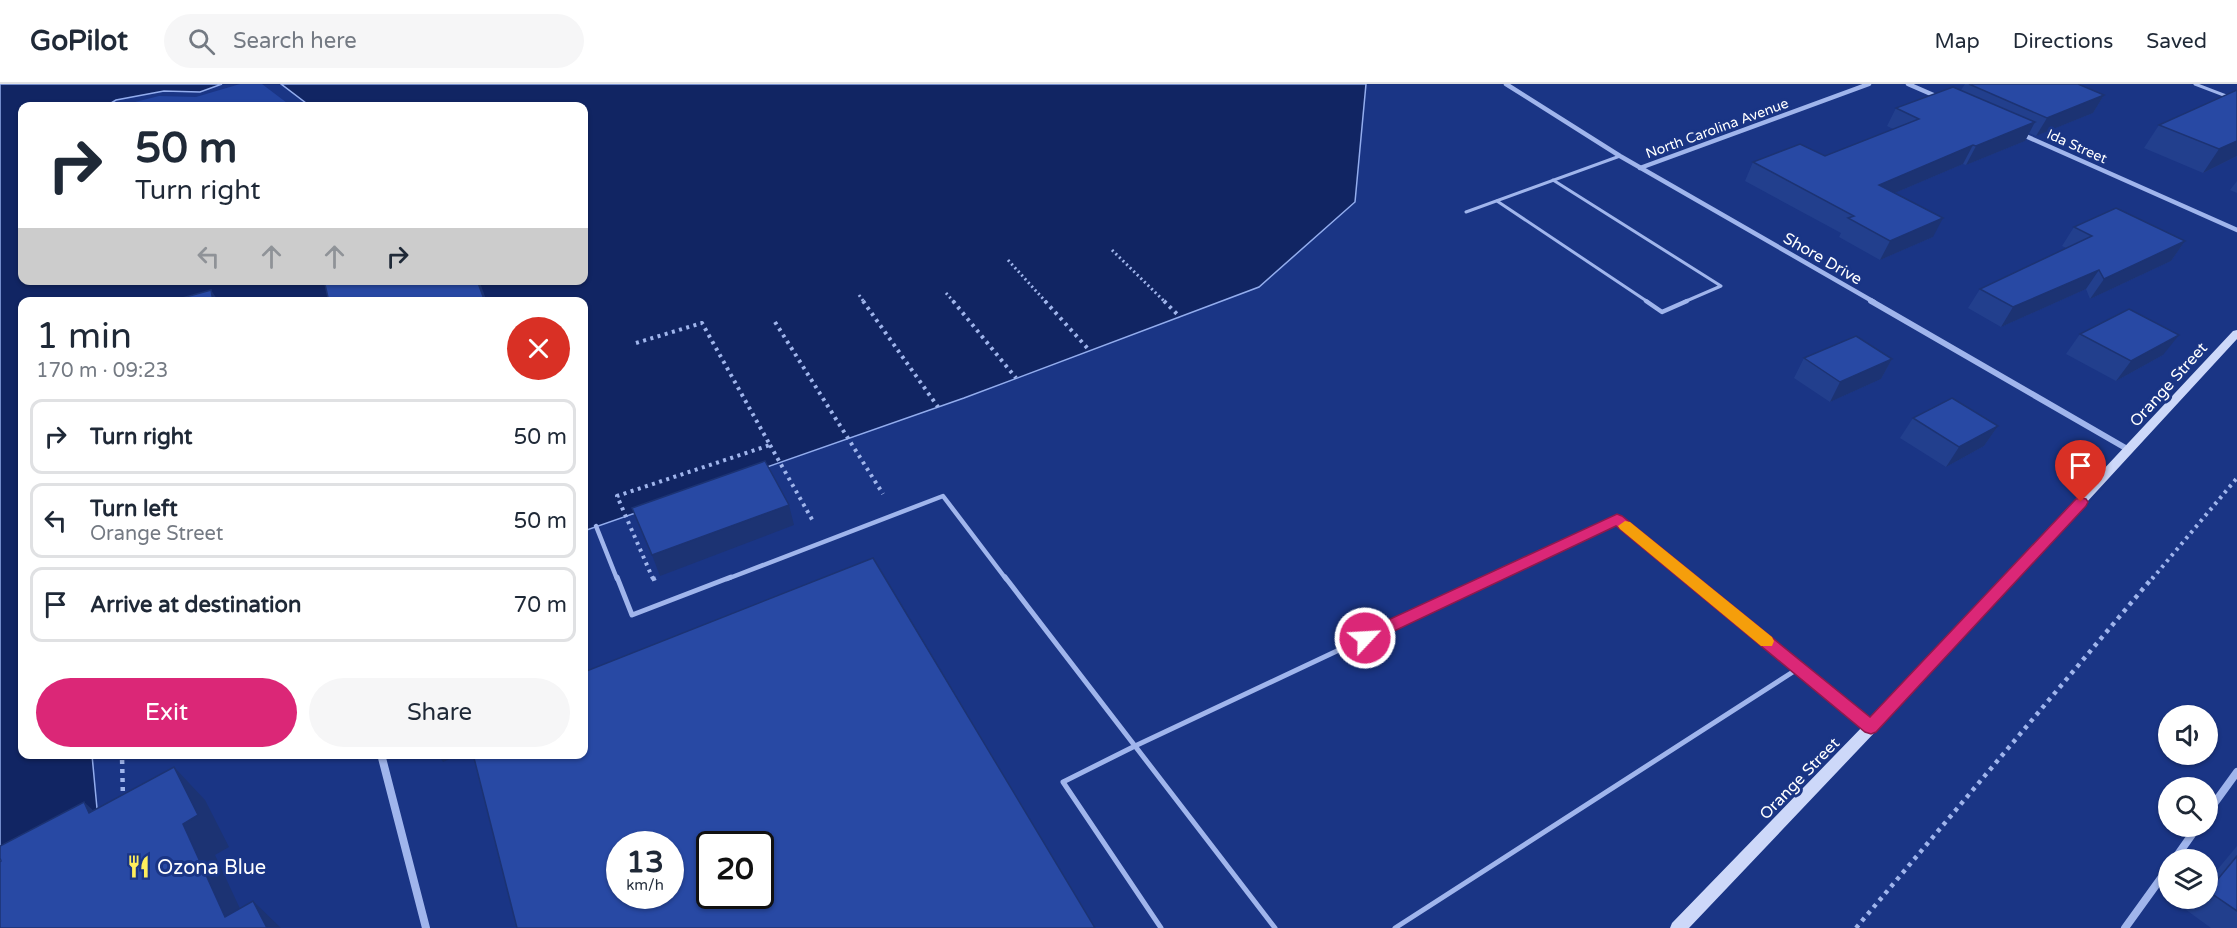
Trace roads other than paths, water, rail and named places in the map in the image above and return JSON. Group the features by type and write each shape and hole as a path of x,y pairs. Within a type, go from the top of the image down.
{"street":[{"name":"Shore Drive","path":"1506,84 1640,168 2130,450"},
{"name":"North Carolina Avenue","path":"1640,168 1869,84"},
{"path":"1908,84 1940,98"},
{"name":"Ida Street","path":"2014,131 2237,230"},
{"name":"Orange Street","path":"1678,928 1871,727 2237,333"},
{"path":"382,759 426,928"},
{"path":"2218,798 2237,772"},
{"path":"2126,928 2158,883"}],"lane":[{"path":"2195,84 2237,100"},
{"path":"1466,212 1620,156"},
{"path":"1497,201 1662,312 1721,286 1553,180"},
{"path":"596,526 633,615 943,496 1275,928"},
{"path":"1161,928 1063,782 1617,519 1871,727"},
{"path":"1395,928 1799,668"}],"place":[{"name":"Ozona Blue","path":"139,867"}]}
